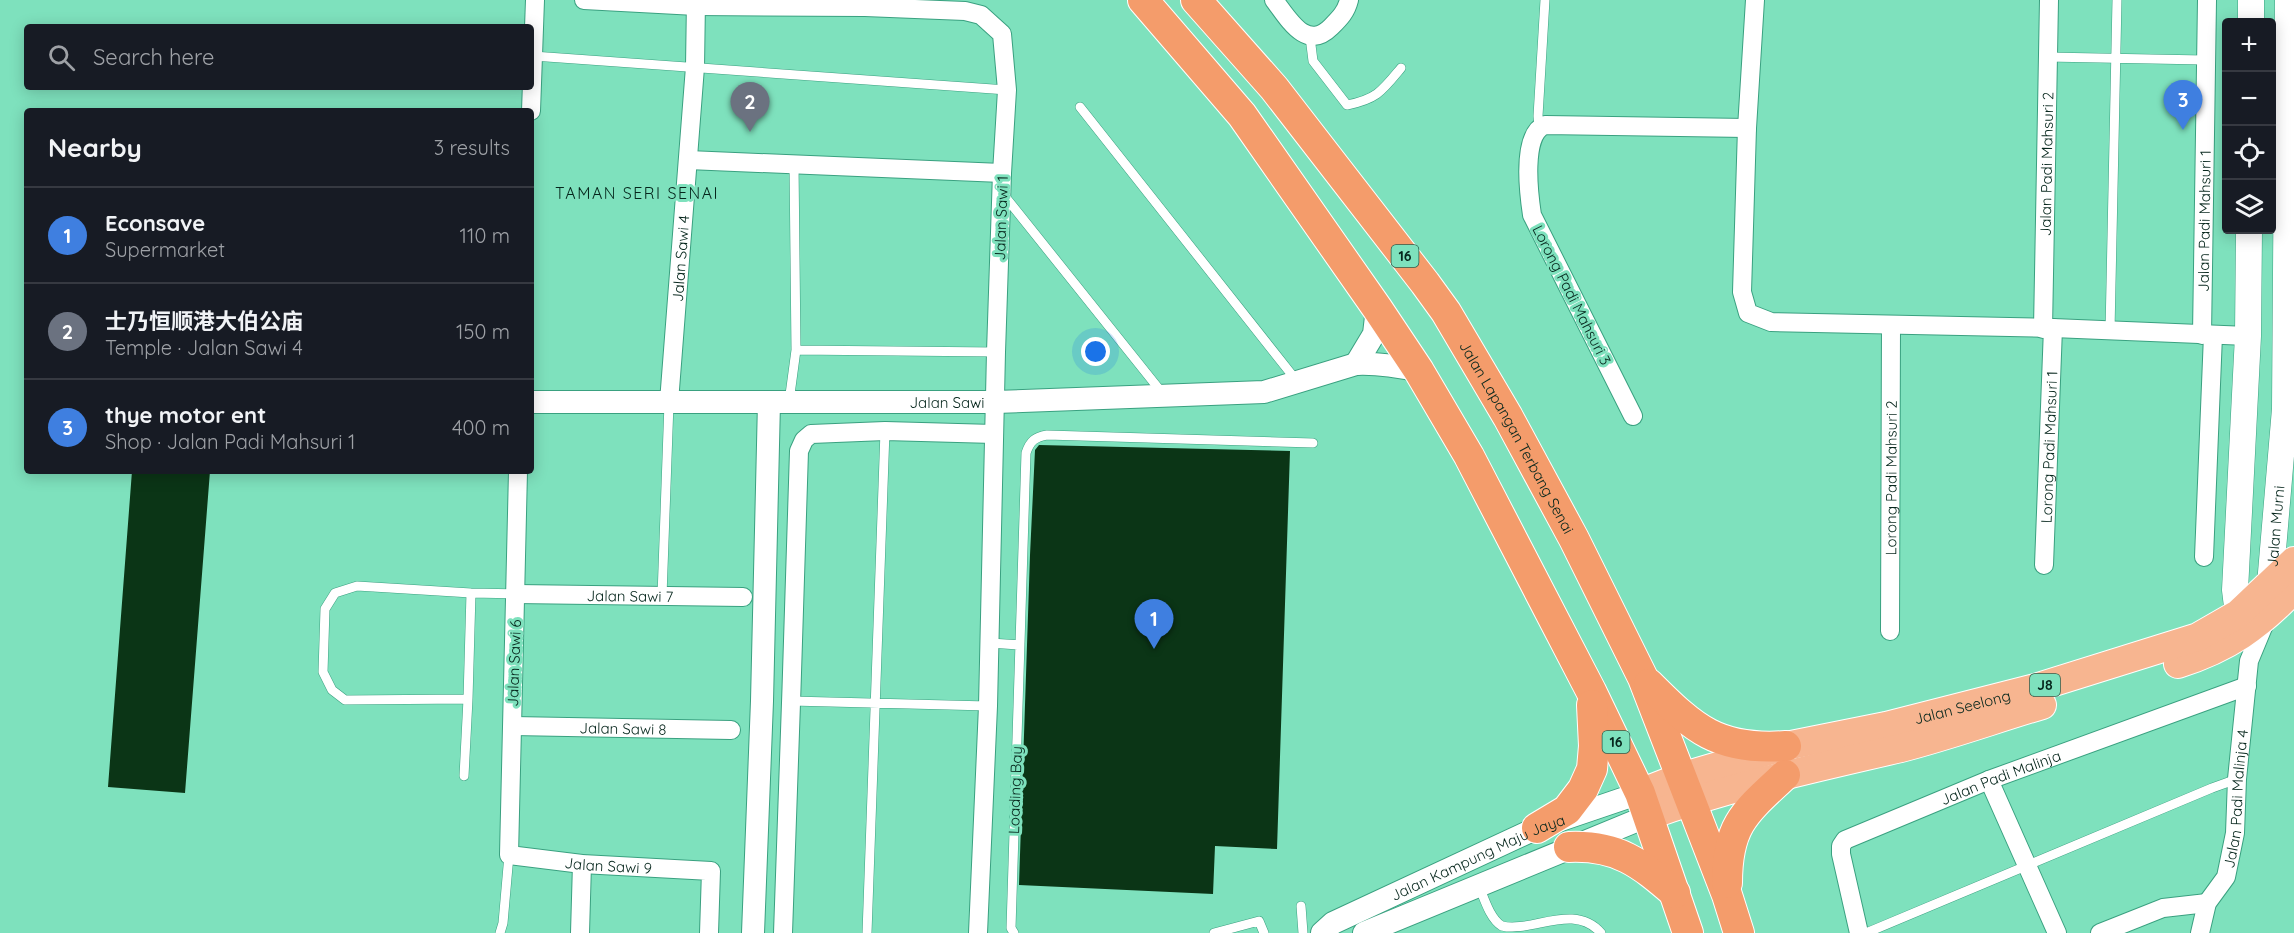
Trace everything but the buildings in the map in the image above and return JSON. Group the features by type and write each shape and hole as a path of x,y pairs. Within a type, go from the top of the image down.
{"highway":[{"name":"16","path":"1143,0 1242,116 1377,308 1419,371 1469,456 1591,691 1644,804 1688,933"},
{"name":"Jalan Lapangan Terbang Senai","path":"1196,0 1274,88 1446,312 1508,417 1574,539 1642,678 1727,895 1739,933"},
{"path":"1642,678 1669,705 1702,732 1740,745 1760,748 1785,746"},
{"path":"1537,828 1567,810 1583,789 1592,768 1594,746 1591,691"},
{"path":"1727,895 1728,848 1733,832 1750,807 1785,775"},
{"path":"1569,847 1591,846 1630,858 1675,892"}],"main road":[{"path":"2251,0 2251,18"},
{"name":"Jalan Murni","path":"2282,586 2290,404 2291,202 2288,0"},
{"path":"2243,636 2235,590 2248,336 2249,234"},
{"name":"Jalan Seelong","path":"1686,789 1785,775 1914,744 2204,656 2243,636 2268,616 2294,561"},
{"name":"Jalan Seelong","path":"2243,636 2282,586"},
{"name":"Jalan Seelong","path":"1644,804 1686,789 1785,746 1886,726 2035,688 2198,637 2243,636"}],"street":[{"path":"534,28 535,0"},
{"path":"584,0 696,3 865,3"},
{"path":"1274,0 1298,30 1310,37 1325,34 1344,14 1349,0"},
{"path":"1755,0 1747,128 1742,292 1748,313 1772,322 2048,328 2248,336"},
{"name":"Jalan Padi Mahsuri 2","path":"2048,328 2047,57 2049,0"},
{"name":"Jalan Padi Mahsuri 1","path":"2204,558 2207,335 2204,60 2207,0"},
{"name":"Jalan Sawi 4","path":"669,402 695,67 696,3"},
{"name":"Jalan Sawi 1","path":"865,3 965,11 981,15 1002,34 1007,90 996,352 988,705 978,933"},
{"path":"531,108 532,90"},
{"path":"1539,127 1545,125 1747,128"},
{"name":"Lorong Padi Mahsuri 3","path":"1539,127 1530,147 1527,183 1532,215 1633,416"},
{"path":"688,160 1002,173"},
{"path":"1356,364 1374,334 1377,308"},
{"name":"Lorong Padi Mahsuri 2","path":"1890,631 1891,325"},
{"name":"Lorong Padi Mahsuri 1","path":"2044,565 2048,328"},
{"name":"Jalan Sawi","path":"534,402 995,402 1264,392 1356,364 1383,363 1419,371"},
{"path":"753,933 762,701 779,402"},
{"path":"783,933 799,451 804,440 811,434 885,431 994,434"},
{"name":"Jalan Sawi 6","path":"509,855 518,474"},
{"name":"Jalan Sawi 7","path":"516,594 743,597"},
{"name":"Jalan Padi Malinja 4","path":"2200,933 2207,903 2226,877 2235,833 2236,779 2247,686 2243,636"},
{"name":"Jalan Padi Malinja","path":"1859,933 1841,854 1841,846 1845,840 1989,780 2247,686"},
{"name":"Jalan Sawi 8","path":"513,726 731,730"},
{"path":"1989,780 2057,933"},
{"name":"Jalan Kampung Maju Jaya","path":"1322,933 1333,923 1537,828 1644,804"},
{"name":"Jalan Kampung Maju Jaya","path":"1364,933 1569,847 1644,804"},
{"name":"Jalan Sawi 9","path":"509,855 582,864 711,871 709,933"},
{"path":"580,933 582,864"},
{"path":"2100,933 2163,908 2207,903"}],"lane":[{"path":"1539,127 1545,0"},
{"path":"2110,331 2116,0"},
{"path":"1310,37 1313,61 1347,105 1367,101 1383,90 1401,68"},
{"path":"534,56 1007,90"},
{"path":"2047,57 2204,60"},
{"path":"1080,107 1298,382"},
{"path":"779,402 796,350 794,165"},
{"path":"1002,192 1165,396"},
{"path":"796,350 996,352"},
{"path":"662,596 669,402"},
{"path":"867,933 885,431"},
{"name":"Loading Bay","path":"1014,933 1011,928 1028,446 1037,437 1047,435 1313,443"},
{"path":"468,699 345,700 332,690 323,672 325,609 335,593 357,586 516,594"},
{"path":"464,776 471,593"},
{"path":"990,643 1020,645"},
{"path":"791,701 988,705"},
{"path":"1866,933 2027,864 2236,779"},
{"path":"500,933 503,923 509,855"},
{"path":"1479,886 1493,916 1501,926 1515,931 1579,921 1596,928 1601,933"},
{"path":"1301,906 1303,933"},
{"path":"1214,933 1259,921 1264,933"}],"place":[{"name":"thye motor ent","path":"2183,130"},
{"name":"士乃恒顺港大伯公庙","path":"750,132"},
{"name":"Econsave","path":"1154,649"}],"district":[{"name":"TAMAN SERI SENAI","path":"637,193"}]}
